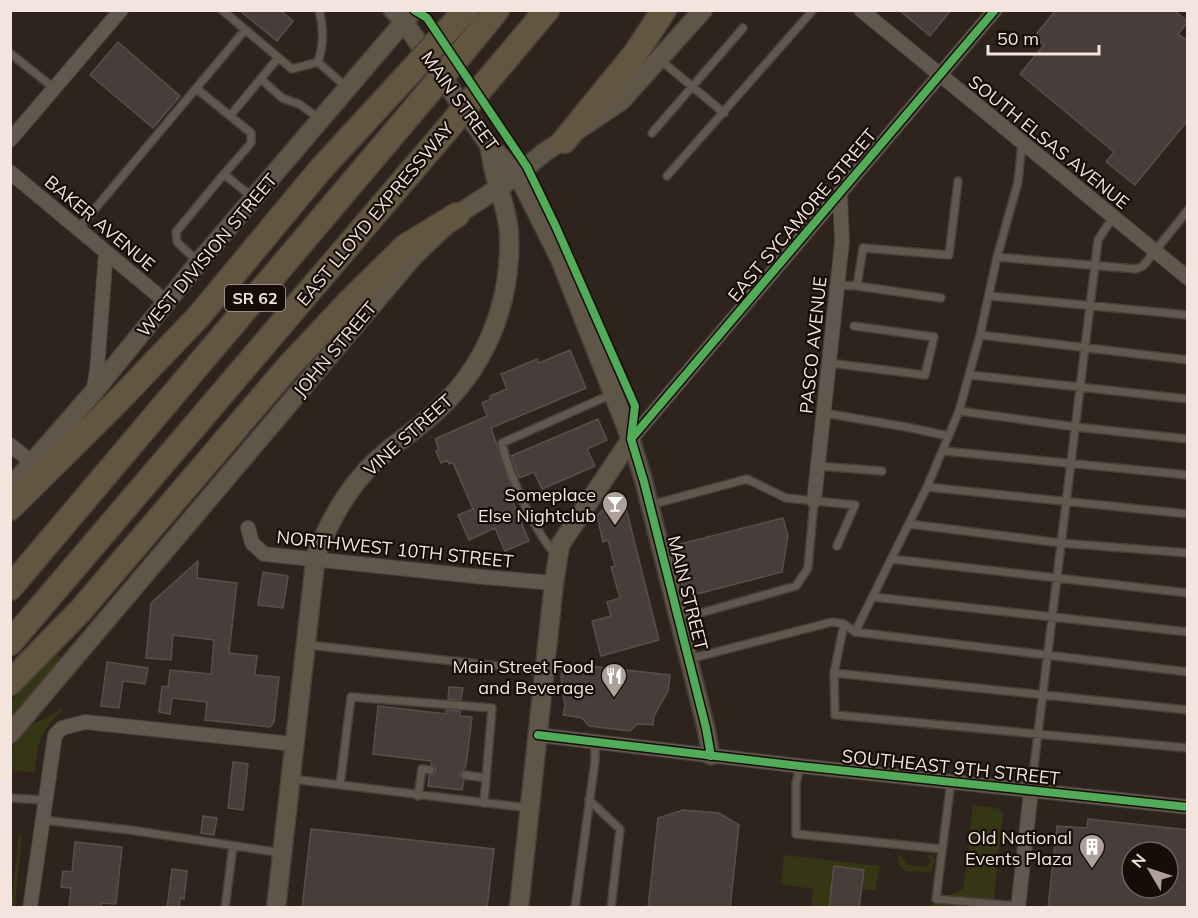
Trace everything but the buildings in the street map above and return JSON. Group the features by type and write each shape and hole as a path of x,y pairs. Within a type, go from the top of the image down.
{"highway":[{"path":"10,508 199,316 320,170 466,10"},
{"name":"EAST LLOYD EXPRESSWAY","path":"10,588 497,10"},
{"name":"EAST LLOYD EXPRESSWAY","path":"10,644 547,10"},
{"path":"564,141 635,54 664,10"},
{"path":"10,683 81,610 290,366 350,302 406,246 457,215"}],"main road":[{"name":"JOHN STREET","path":"10,734 413,257 457,215 518,175 542,154 621,101 702,10"},
{"name":"WEST DIVISION STREET","path":"10,488 33,464 199,262 348,89 403,14"},
{"name":"MAIN STREET","path":"403,14 489,145 518,175 560,259 631,439"},
{"name":"VINE STREET","path":"276,908 315,559 330,521 351,489 374,462 433,415 455,394 485,350 494,329 502,303 509,260 507,215 498,188 489,145"},
{"path":"519,908 560,545 631,439"}],"street":[{"path":"10,140 121,10"},
{"name":"SOUTH ELSAS AVENUE","path":"861,10 1188,278"},
{"name":"EAST SYCAMORE STREET","path":"631,439 995,10"},
{"name":"BAKER AVENUE","path":"10,172 166,302"},
{"name":"PASCO AVENUE","path":"814,501 842,242 840,192"},
{"path":"92,394 97,370 105,252"},
{"name":"MAIN STREET","path":"631,439 689,659 711,756"},
{"path":"10,445 33,464"},
{"name":"NORTHWEST 10TH STREET","path":"248,528 252,543 264,554 554,583"},
{"path":"30,908 55,735 62,728 85,722 294,744"},
{"name":"SOUTHEAST 9TH STREET","path":"538,735 800,766 1188,807"},
{"path":"1019,907 1031,791"}],"lane":[{"path":"222,10 292,69 318,62"},
{"path":"318,62 323,46 319,10"},
{"path":"667,176 813,10"},
{"path":"652,133 743,28"},
{"path":"78,229 245,30"},
{"path":"10,53 55,88"},
{"path":"230,116 278,58"},
{"path":"658,58 724,112"},
{"path":"318,62 348,89"},
{"path":"261,79 282,98 299,104 321,120"},
{"path":"197,89 251,133 251,142 176,232 177,242 199,262"},
{"path":"855,632 944,451 959,411 1018,182 1022,143"},
{"path":"224,174 254,199"},
{"path":"857,286 862,248 950,255 958,181"},
{"path":"997,258 1136,269 1143,266 1188,210"},
{"path":"1031,791 1098,240 1113,217"},
{"path":"838,285 941,298"},
{"path":"989,296 1188,315"},
{"path":"829,363 925,375 934,337 854,326"},
{"path":"980,335 1188,360"},
{"path":"970,375 1188,399"},
{"path":"558,557 544,542 506,462 502,443 614,393"},
{"path":"959,411 1188,439"},
{"path":"824,413 949,436"},
{"path":"944,451 1188,475"},
{"path":"818,466 882,471"},
{"path":"650,505 747,479 786,498 855,505 837,546"},
{"path":"927,487 1188,514"},
{"path":"679,620 796,586 808,568 814,501"},
{"path":"909,524 1061,543 1188,553"},
{"path":"891,559 1188,593"},
{"path":"873,597 1188,632"},
{"path":"689,659 832,622 844,624 855,632 1188,672"},
{"path":"844,624 834,673 835,715 1188,748"},
{"path":"305,644 545,671"},
{"path":"834,673 1188,710"},
{"path":"340,785 351,696 492,708 484,803"},
{"path":"575,908 595,761 595,742"},
{"path":"800,766 796,783 796,834 942,849"},
{"path":"418,796 422,769 430,770"},
{"path":"465,775 486,778"},
{"path":"290,779 530,808"},
{"path":"951,781 936,898 1019,907"},
{"path":"10,798 45,800"},
{"path":"589,800 620,829 611,908"},
{"path":"42,820 130,830 282,853"},
{"path":"225,908 233,846"}],"shaded area":[{"path":"57,654 62,659 11,721 11,701"},
{"path":"64,708 42,736 37,750 35,772 11,771 11,748 30,726"},
{"path":"973,805 1000,809 1003,815 993,907 929,906 963,889"},
{"path":"19,833 22,835 15,906 11,907"},
{"path":"784,855 880,866 875,890 861,890 863,870 834,867 829,907 811,907 813,889 781,884"},
{"path":"898,855 908,865 926,867 931,861 927,855 933,855 932,872 905,871 899,865"}],"cycle path":[{"path":"414,10 427,18 527,167 635,406 631,439 644,482 711,756"},
{"path":"631,439 995,10"},
{"path":"538,735 800,766 1188,807"}],"place":[{"name":"Someplace Else Nightclub","path":"615,527"},
{"name":"Main Street Food and Beverage","path":"614,699"},
{"name":"Old National Events Plaza","path":"1092,870"}]}
